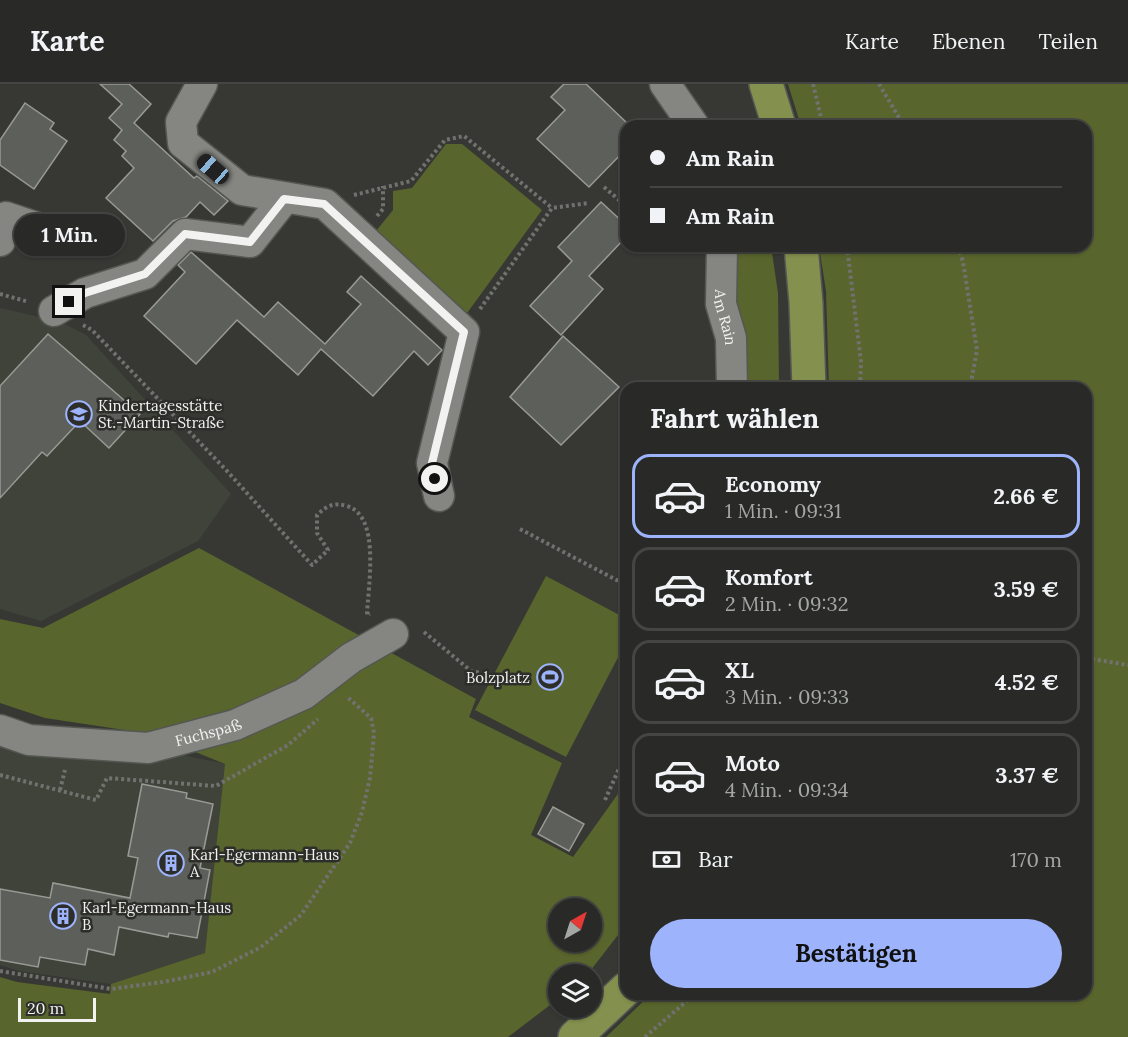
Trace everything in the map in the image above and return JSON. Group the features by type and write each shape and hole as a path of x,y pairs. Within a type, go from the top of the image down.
{"main road":[{"path":"766,84 776,120"},
{"path":"802,252 809,382"},
{"path":"575,1037 620,995"}],"street":[{"path":"202,84 181,122 183,143 242,190 284,199 324,204 464,332 432,463 439,496"},
{"path":"665,84 690,120"},
{"path":"54,310 85,293 145,274 185,234 250,242 284,199"},
{"path":"0,241 6,217 59,236"},
{"name":"Am Rain","path":"722,252 721,304 731,338 732,382"},
{"name":"Fuchspaß","path":"0,730 29,740 148,748 235,725 304,694 351,658 384,624"}],"path":[{"path":"813,84 822,120"},
{"path":"879,84 900,120"},
{"path":"383,186 411,181 445,140 464,136 552,208"},
{"path":"604,187 620,201"},
{"path":"464,332 552,208 589,203"},
{"path":"848,252 861,362 860,382"},
{"path":"960,252 977,350 971,382"},
{"path":"0,294 54,310 92,330 191,432 312,565 328,550 317,532 317,515 325,507 337,504 350,506 362,516 369,534 367,615 384,624"},
{"path":"520,529 620,582"},
{"path":"424,632 471,671 505,678"},
{"path":"0,970 111,989 162,982 212,972 261,947 301,915 350,843 362,812 369,778 374,733 371,718 344,694 351,658"},
{"path":"1092,659 1128,665"},
{"path":"605,800 620,766"},
{"path":"60,790 65,770"},
{"path":"0,775 96,800 107,778 216,786"},
{"path":"645,1037 688,1000"}],"shaded area":[{"name":"Kindertagesstätte St.-Martin-Straße","path":"0,308 61,322 86,335 231,494 198,541 41,621 0,609"},
{"path":"0,730 148,748 226,764 205,953 111,984 19,971 0,965"}],"green space":[{"path":"788,84 1128,84 1128,1037 606,1037 645,1000 1092,1000 1092,382 829,382 826,291 820,252 1092,252 1092,120 799,120"},
{"path":"446,144 462,144 542,210 462,320 372,236 393,210 393,191 412,188"},
{"path":"727,252 772,252 778,293 779,382 736,382"},
{"path":"199,548 476,699 469,717 562,763 531,835 573,857 620,791 620,932 596,964 548,964 548,1007 508,1037 0,1037 0,977 17,982 110,994 111,984 205,953 225,764 151,734 45,718 0,703 0,619 43,628"},
{"name":"Bolzplatz","path":"546,576 620,615 620,654 566,757 475,710"}],"building":[{"path":"100,84 129,84 151,104 134,123 194,178 197,176 228,201 214,215 200,202 186,217 173,221 153,241 106,198 134,168 122,156 126,151 114,140 122,130 109,118 122,104"},
{"path":"564,84 586,84 624,120 620,120 620,155 589,187 537,139 565,110 551,97"},
{"path":"25,103 54,123 50,129 67,141 34,189 0,165 0,140"},
{"path":"601,202 620,219 620,243 589,276 603,289 561,335 530,306 572,261 558,247"},
{"path":"191,252 264,317 278,302 325,344 361,304 347,292 361,276 442,350 428,365 414,351 373,396 321,349 298,375 237,320 196,364 144,316 185,272 178,265"},
{"path":"48,334 140,414 109,448 80,421 47,456 42,452 0,498 0,386"},
{"path":"563,336 619,387 561,445 510,397"},
{"path":"142,784 187,793 186,798 213,804 200,868 210,870 197,938 169,933 168,937 119,927 114,955 88,949 85,965 40,957 38,967 0,960 0,889 50,898 53,883 130,898 138,858 128,856"},
{"path":"553,807 584,824 569,851 538,834"}],"place":[{"name":"Kindertagesstätte St.-Martin-Straße","path":"79,414"},
{"name":"Bolzplatz","path":"550,677"},
{"name":"Karl-Egermann-Haus A","path":"171,863"},
{"name":"Karl-Egermann-Haus B","path":"63,916"}],"route":[{"path":"69,302 85,293 145,274 185,234 220,236 250,242 284,199 324,204 464,332 432,463 435,479"}]}
